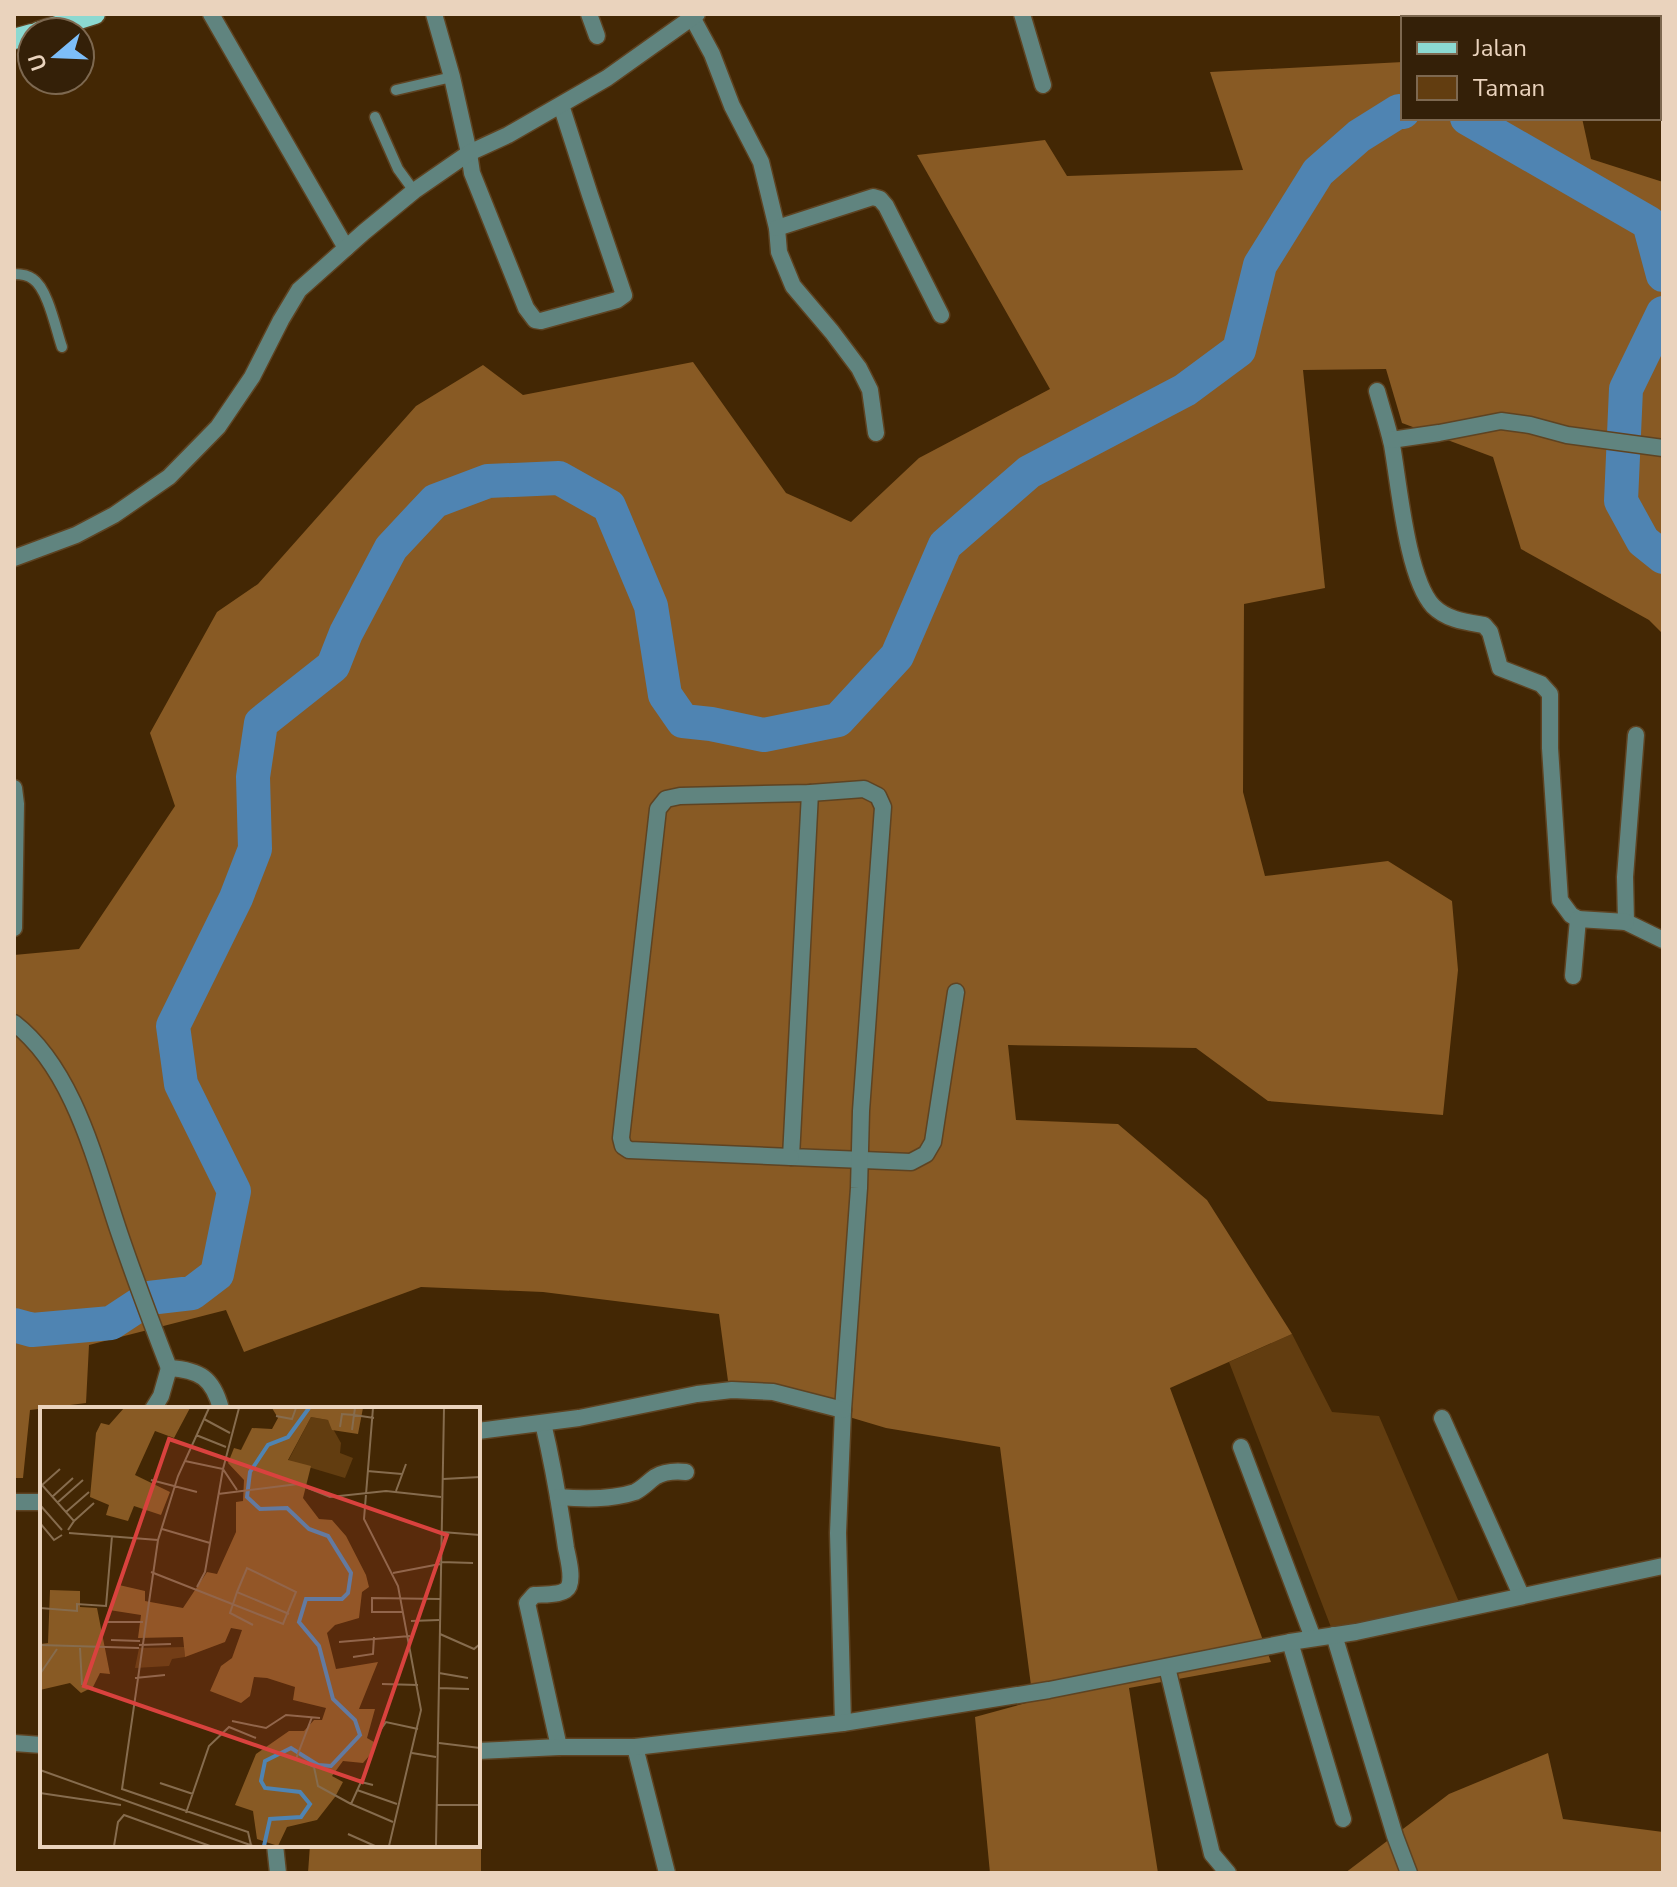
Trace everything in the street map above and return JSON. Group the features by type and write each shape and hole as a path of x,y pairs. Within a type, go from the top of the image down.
{"street":[{"path":"211,14 346,248"},
{"path":"434,14 477,187 526,308 535,320 541,321 617,300 624,295 561,105"},
{"path":"589,14 597,36"},
{"path":"1022,14 1043,85"},
{"path":"14,558 76,535 114,515 169,477 218,427 252,377 299,290 414,191 469,153 508,135 607,78 694,15 732,106 761,162 777,228 779,252 793,286 859,368 870,390 876,433"},
{"path":"777,228 873,197 880,199 941,315"},
{"path":"1377,391 1391,440 1404,523 1414,563 1429,600 1440,611 1458,621 1484,625 1490,632 1500,668 1541,684 1550,694 1550,748 1560,900 1578,919 1626,922 1663,940"},
{"path":"1391,440 1501,421 1567,435 1663,448"},
{"path":"1626,922 1625,877 1636,735"},
{"path":"14,788 14,928"},
{"path":"843,1723 838,1533 843,1410 860,1161 861,1111 883,807 878,796 864,789 680,796 666,799 658,809 621,1138 623,1146 629,1150 860,1161 911,1162 926,1154 933,1142 956,992"},
{"path":"791,1157 810,793"},
{"path":"1573,976 1578,919"},
{"path":"14,1023 56,1069 78,1115 167,1362 161,1396 154,1407"},
{"path":"167,1362 199,1372 217,1395 220,1407"},
{"path":"480,1431 579,1418 732,1390 773,1392 843,1410"},
{"path":"1442,1418 1521,1595"},
{"path":"543,1423 558,1497 570,1585 561,1593 534,1595 527,1603 559,1747"},
{"path":"1241,1447 1313,1638"},
{"path":"558,1497 624,1495 640,1490 667,1472 686,1472"},
{"path":"14,1502 40,1502"},
{"path":"480,1751 635,1747 843,1723 1049,1690 1290,1642 1356,1632 1663,1566"},
{"path":"1334,1635 1409,1873"},
{"path":"1290,1642 1343,1819"},
{"path":"1167,1667 1212,1854 1228,1873"},
{"path":"14,1743 40,1745"},
{"path":"635,1747 667,1873"},
{"path":"275,1847 278,1873"}],"lane":[{"path":"396,90 452,77"},
{"path":"375,117 398,169 414,191"},
{"path":"14,274 33,279 42,288 62,347"}],"green space":[{"path":"1292,1334 1332,1412 1379,1416 1465,1616 1334,1635 1229,1362"}],"shaded area":[{"path":"1401,62 1401,120 1582,120 1591,159 1663,182 1663,634 1649,620 1521,549 1493,457 1402,423 1386,369 1303,370 1325,588 1244,604 1243,792 1265,876 1388,861 1452,901 1458,970 1443,1115 1268,1101 1196,1048 1008,1045 1016,1120 1118,1124 1207,1200 1292,1334 1170,1388 1271,1662 1129,1688 1158,1873 990,1873 975,1717 1033,1701 1000,1447 886,1428 728,1381 719,1314 543,1292 421,1287 244,1352 226,1310 89,1345 86,1403 30,1410 23,1478 14,1478 14,955 79,949 175,806 150,733 217,612 258,584 416,406 483,365 523,395 693,362 786,493 851,522 919,458 1050,389 917,155 1045,140 1067,176 1243,170 1210,72"},
{"path":"1548,1753 1563,1819 1663,1832 1663,1873 1345,1873 1449,1794"},
{"path":"481,1778 481,1873 308,1873 310,1847 480,1847"}],"waterway":[{"path":"14,1325 32,1330 111,1323 149,1298 192,1293 217,1274 234,1191 181,1084 173,1026 236,898 255,849 253,777 261,723 333,666 346,633 391,548 435,501 488,481 559,478 609,506 651,606 665,695 683,721 764,735 838,720 897,656 945,545 1029,472 1185,390 1239,350 1260,265 1318,172 1359,136 1401,112"},
{"path":"1470,120 1649,223 1663,275"},
{"path":"1663,313 1626,389 1621,501 1643,541 1663,557"}]}
